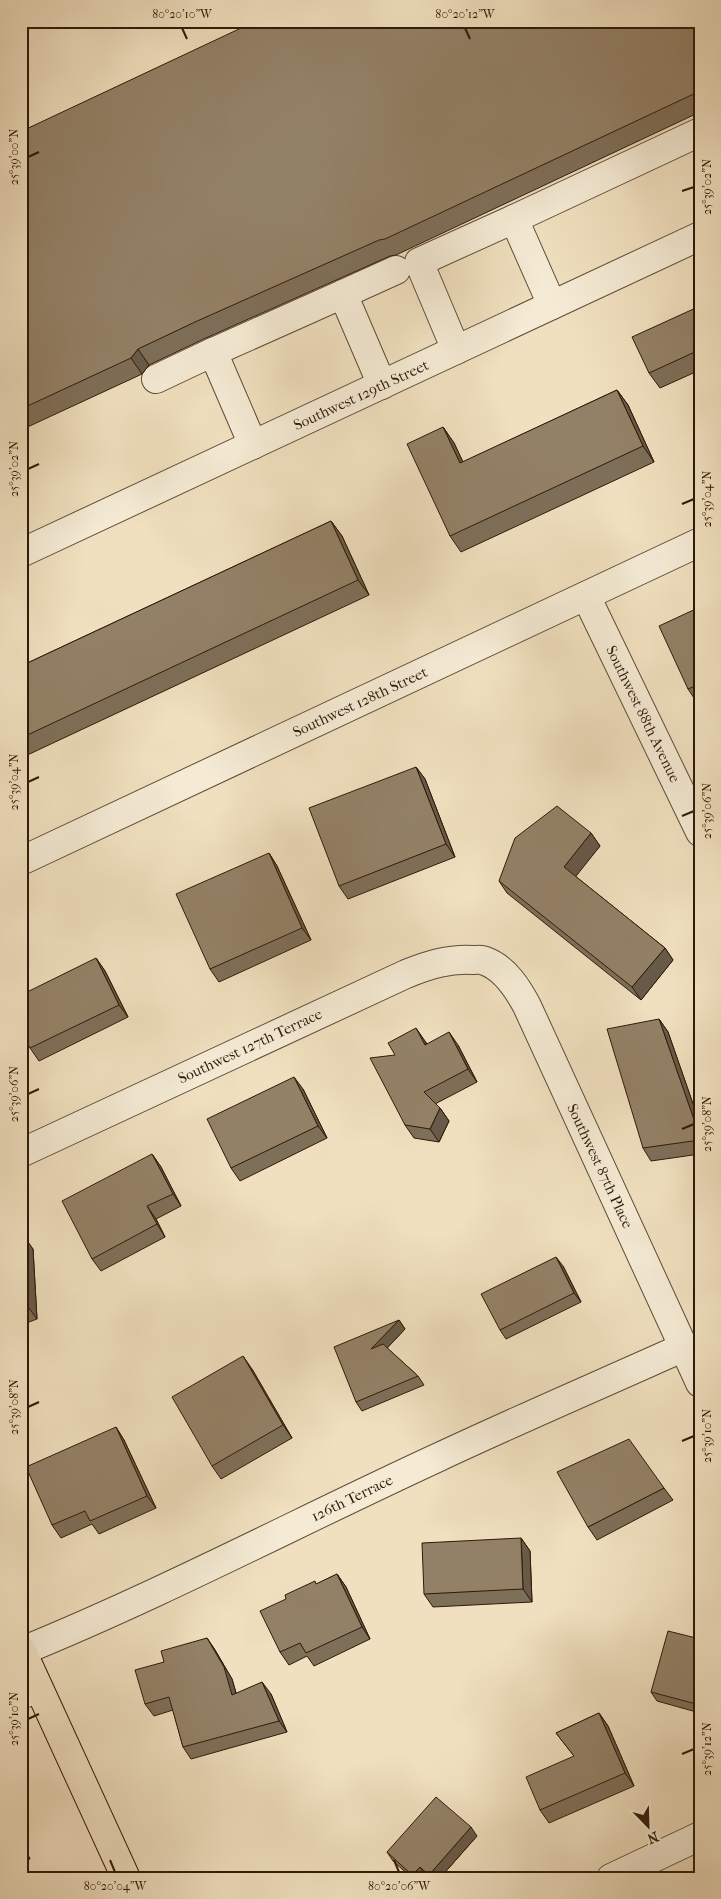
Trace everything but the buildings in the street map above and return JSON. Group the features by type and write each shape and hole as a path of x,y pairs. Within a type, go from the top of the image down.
{"main road":[{"path":"22,1650 30,1692 126,1878"}],"street":[{"path":"456,350 419,262 514,220 700,132"},
{"path":"514,220 552,305"},
{"name":"Southwest 129th Street","path":"21,553 700,236"},
{"path":"156,379 396,270"},
{"path":"343,294 382,385"},
{"path":"213,352 252,445"},
{"name":"Southwest 128th Street","path":"21,861 700,542"},
{"name":"Southwest 88th Avenue","path":"586,596 700,832"},
{"name":"Southwest 127th Terrace","path":"21,1153 406,974 440,962 460,959 485,960"},
{"name":"Southwest 87th Place","path":"485,960 502,972 518,990 700,1383"},
{"name":"126th Terrace","path":"22,1650 60,1635 229,1557 440,1456 684,1347"},
{"path":"611,1878 700,1836"}]}
